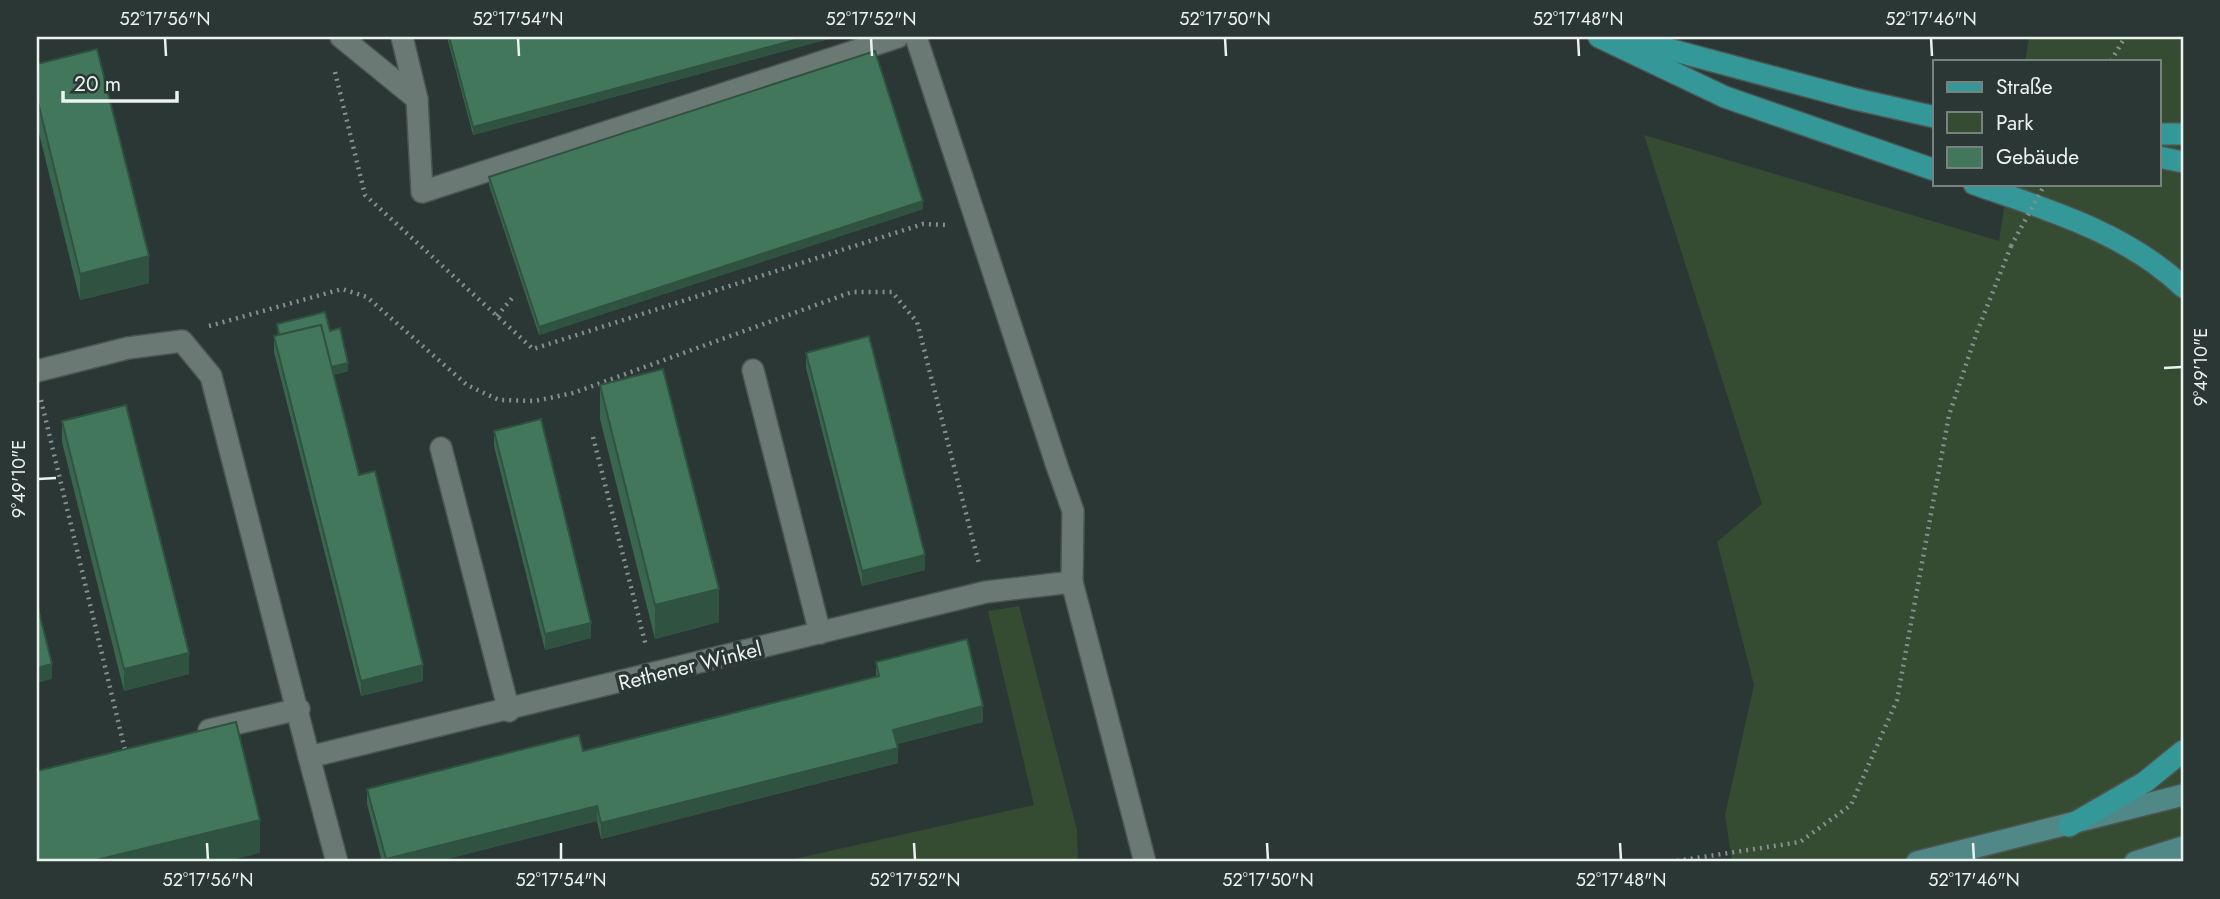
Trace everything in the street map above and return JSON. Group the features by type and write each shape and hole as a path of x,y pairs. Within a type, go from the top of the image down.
{"main road":[{"path":"1599,37 1725,97 1933,169"},
{"path":"1623,37 1855,99 1933,117"},
{"path":"2160,134 2183,134"},
{"path":"2160,158 2183,162"},
{"path":"1979,186 2106,234 2168,272 2183,287"},
{"path":"2069,825 2145,782 2183,751"},
{"path":"1917,862 2183,794"},
{"path":"2135,862 2183,847"}],"street":[{"path":"341,37 418,99"},
{"path":"402,37 418,99 422,192 898,37"},
{"path":"916,37 1073,511 1072,582 1145,862"},
{"path":"37,371 128,348 182,341 211,376 337,862"},
{"path":"753,370 821,633"},
{"path":"441,448 509,711"},
{"name":"Rethener Winkel","path":"309,757 653,676 986,592 1072,582"},
{"path":"192,734 299,709"}],"path":[{"path":"2112,60 2124,37"},
{"path":"334,69 365,195 533,349 923,223 942,227 975,215"},
{"path":"1670,862 1800,842 1851,805 1897,700 1949,415 2011,246 2044,186"},
{"path":"182,341 217,321 342,289 367,297 467,385 499,400 535,401 573,393 852,292 892,292 917,322 986,592"},
{"path":"497,316 513,297"},
{"path":"40,394 125,750"},
{"path":"593,437 653,676"}],"green space":[{"path":"2029,37 2183,37 2183,862 1732,862 1725,815 1754,685 1717,542 1762,504 1644,135 1999,241 2008,186 2160,186 2160,60 2025,60"},
{"path":"1019,606 1077,830 1078,862 781,862 1034,805 988,611"}],"building":[{"path":"449,37 806,37 473,127"},
{"path":"97,49 149,256 80,274 37,98 37,64"},
{"path":"875,51 923,201 539,327 489,177"},
{"path":"325,312 330,331 340,328 348,363 331,367 321,325 279,335 277,324"},
{"path":"321,325 359,475 375,471 423,665 361,681 274,336"},
{"path":"869,336 925,555 862,571 806,353"},
{"path":"663,369 719,589 655,605 600,385"},
{"path":"126,405 189,653 124,669 62,421"},
{"path":"541,419 591,623 545,634 494,431"},
{"path":"37,604 52,664 37,668"},
{"path":"967,639 983,706 893,730 898,748 601,823 597,806 386,859 367,789 579,735 583,751 879,676 876,662"},
{"path":"236,722 260,820 88,862 37,862 37,771"}]}
